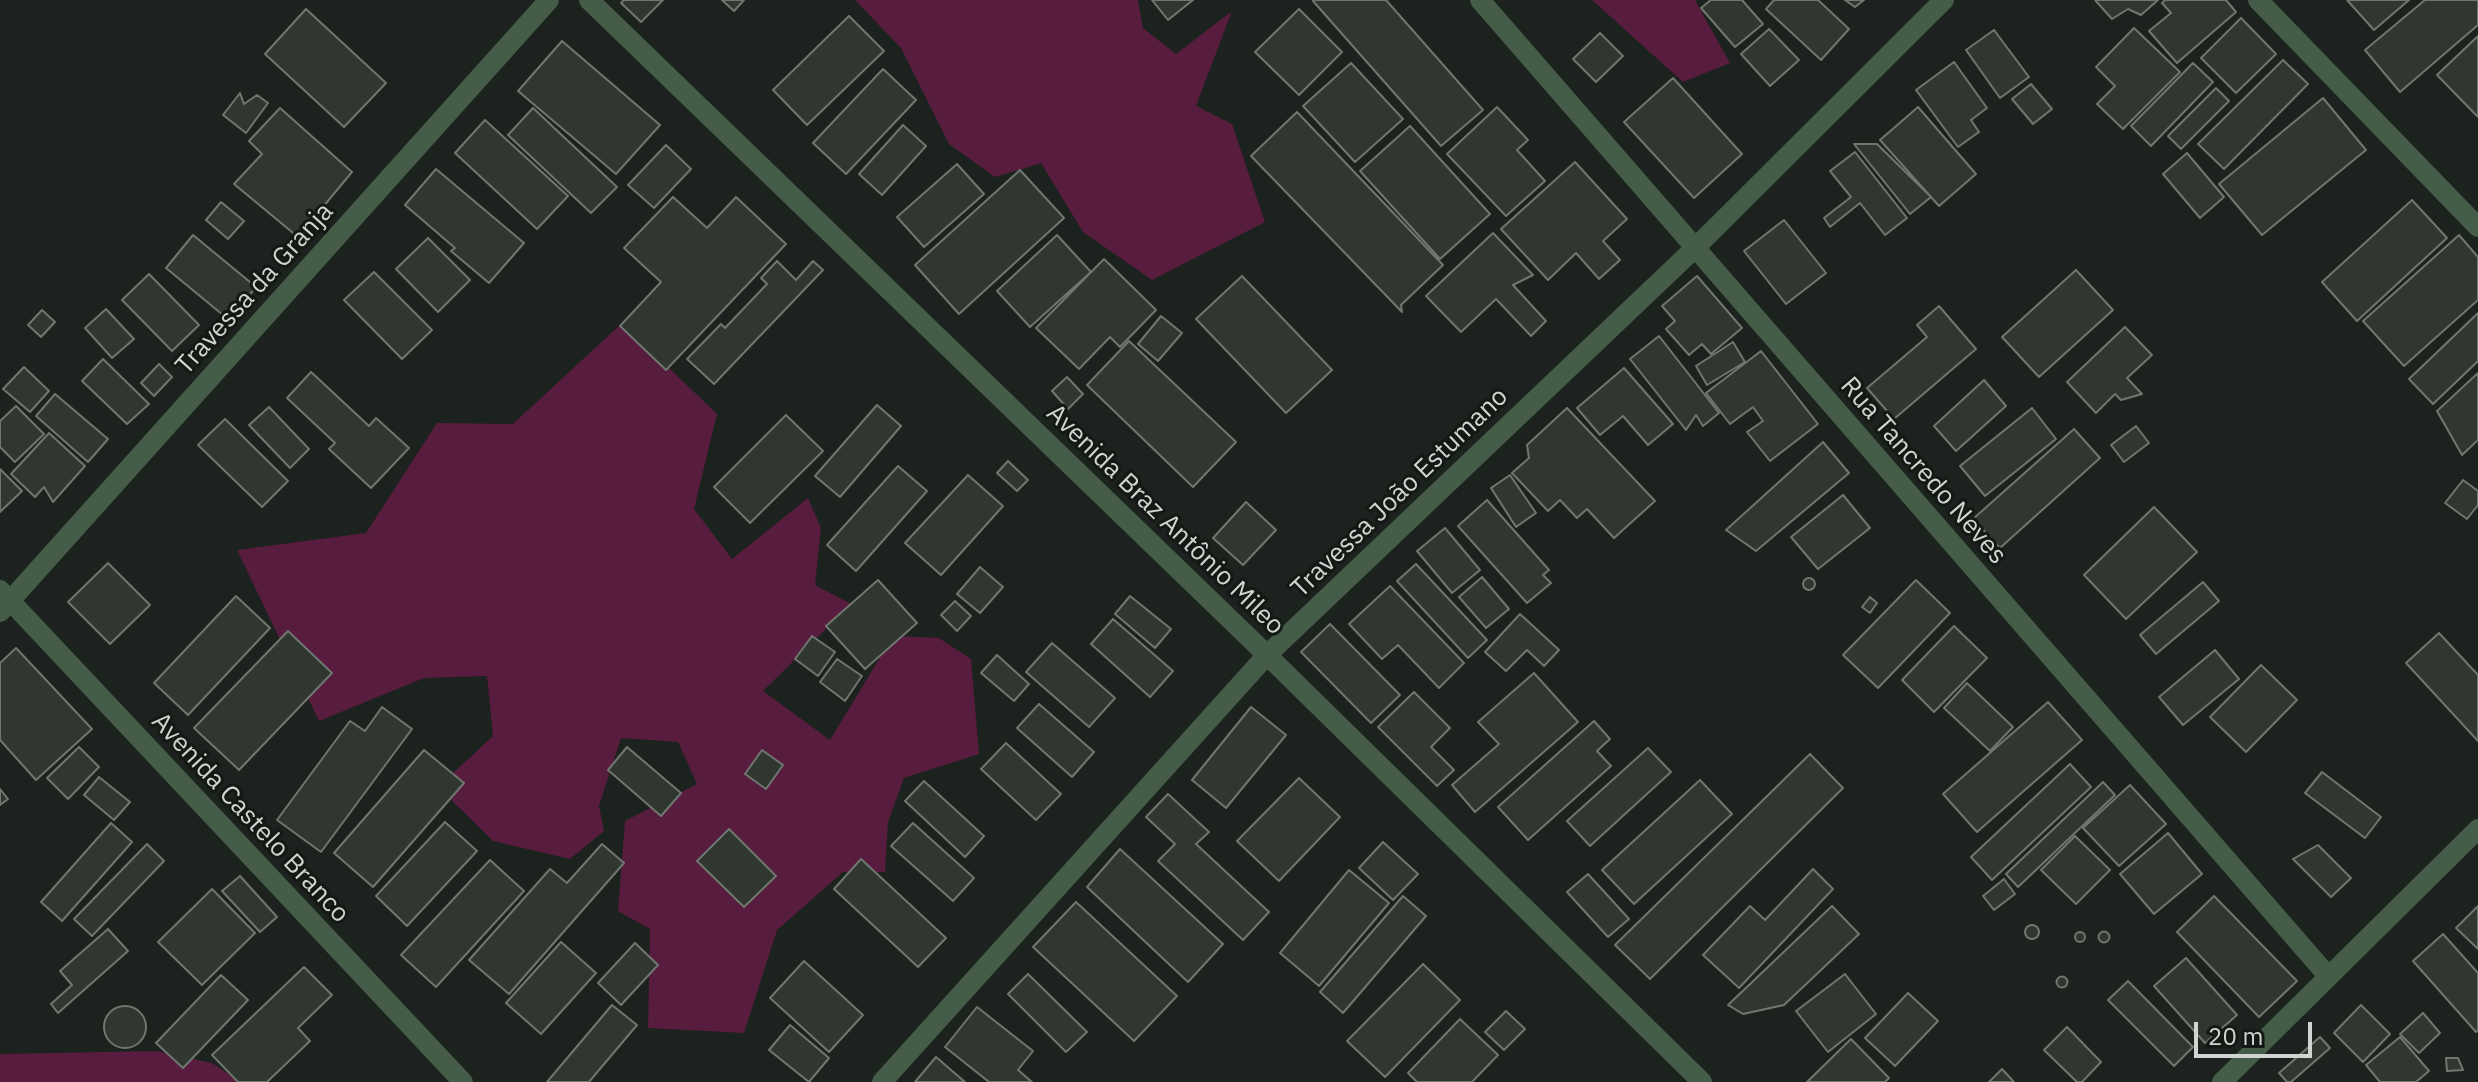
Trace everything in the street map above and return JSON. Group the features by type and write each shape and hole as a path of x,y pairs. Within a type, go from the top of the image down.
{"street":[{"name":"Travessa da Granja","path":"4,601 549,0"},
{"name":"Avenida Braz Antônio Mileo","path":"589,0 1267,655 1702,1082"},
{"name":"Rua Tancredo Neves","path":"1480,0 2328,976"},
{"name":"Travessa João Estumano","path":"882,1082 1267,655 1695,248 1944,0"},
{"path":"2258,0 2478,227"},
{"name":"Avenida Castelo Branco","path":"4,601 463,1082"},
{"path":"2222,1082 2478,829"}],"shaded area":[{"path":"855,0 1138,0 1143,28 1176,54 1232,11 1196,106 1232,124 1265,222 1152,280 1083,232 1041,163 995,177 949,144 901,48"},
{"path":"1592,0 1695,0 1730,63 1683,82"},
{"path":"622,323 717,414 694,509 732,559 808,498 821,528 815,585 851,604 763,691 830,740 893,636 939,638 971,659 979,754 904,778 888,822 885,872 843,872 777,930 744,1033 648,1028 650,929 618,911 625,821 697,784 678,742 621,738 599,806 604,831 570,859 493,841 438,787 493,736 487,676 424,678 319,721 237,550 366,533 437,423 513,424"},
{"path":"156,1051 212,1063 241,1082 0,1082 0,1054"}],"building":[{"path":"624,0 663,0 641,22 621,3"},
{"path":"722,0 744,0 734,11"},
{"path":"1152,0 1193,0 1168,20"},
{"path":"1314,0 1386,0 1483,110 1441,146"},
{"path":"1711,0 1742,0 1763,24 1735,47 1701,8"},
{"path":"1774,0 1818,0 1849,29 1821,60 1766,9"},
{"path":"1845,0 1864,0 1855,7"},
{"path":"2095,0 2158,0 2141,15 2128,9 2112,19"},
{"path":"2165,0 2226,0 2236,12 2177,63 2149,31 2171,13 2162,3"},
{"path":"2347,0 2409,0 2374,30"},
{"path":"2425,0 2478,0 2478,25 2400,92 2365,50"},
{"path":"306,9 386,83 344,127 265,54"},
{"path":"1299,9 1342,52 1299,95 1255,52"},
{"path":"849,16 884,51 807,125 773,90"},
{"path":"2241,18 2276,54 2236,93 2201,58"},
{"path":"2134,28 2180,72 2123,129 2097,104 2115,86 2096,67"},
{"path":"1769,29 1799,60 1770,86 1741,54"},
{"path":"1994,30 2029,77 2000,98 1966,50"},
{"path":"1600,33 1623,56 1596,82 1573,59"},
{"path":"2478,36 2478,117 2437,75"},
{"path":"562,41 660,125 616,174 518,91"},
{"path":"2283,60 2308,84 2224,169 2198,144"},
{"path":"1954,62 1987,108 1971,120 1979,132 1958,147 1916,90"},
{"path":"1351,63 1403,119 1355,162 1303,106"},
{"path":"2193,63 2213,82 2151,146 2131,126"},
{"path":"883,69 916,100 846,174 813,143"},
{"path":"1673,78 1742,154 1694,198 1624,122"},
{"path":"2031,84 2052,109 2033,124 2012,99"},
{"path":"2216,88 2229,101 2181,149 2168,136"},
{"path":"240,93 244,104 257,95 268,103 246,133 223,115"},
{"path":"2323,98 2366,150 2262,235 2219,184"},
{"path":"1497,107 1528,140 1517,150 1545,181 1506,216 1447,154"},
{"path":"1918,107 1976,174 1939,206 1880,140"},
{"path":"280,108 352,172 298,237 234,184 262,154 249,141"},
{"path":"533,108 617,187 591,213 508,135"},
{"path":"1297,112 1443,265 1401,305 1402,312 1251,156"},
{"path":"485,120 568,196 537,229 455,153"},
{"path":"903,125 926,146 882,195 859,174"},
{"path":"1410,126 1490,214 1440,259 1360,171"},
{"path":"1854,144 1877,144 1931,197 1910,214"},
{"path":"666,145 691,169 654,208 628,185"},
{"path":"1855,152 1907,218 1885,235 1860,203 1830,227 1824,218 1851,197 1830,171"},
{"path":"2187,153 2224,197 2200,218 2163,174"},
{"path":"1575,162 1627,219 1603,241 1620,260 1599,279 1576,253 1548,280 1501,229"},
{"path":"957,164 984,194 924,247 897,217"},
{"path":"436,169 524,243 489,283 451,251 455,248 405,205"},
{"path":"1020,170 1064,218 959,314 915,265"},
{"path":"673,197 707,228 736,197 786,244 666,370 620,326 661,282 624,248"},
{"path":"2412,200 2447,238 2357,321 2322,282"},
{"path":"221,202 244,221 228,239 206,220"},
{"path":"1784,220 1826,273 1786,304 1744,251"},
{"path":"1493,233 1533,275 1513,285 1546,321 1531,336 1496,299 1461,332 1426,296"},
{"path":"193,235 256,287 229,320 166,268"},
{"path":"1057,235 1091,272 1030,327 997,291"},
{"path":"2459,235 2478,257 2478,300 2404,366 2363,321"},
{"path":"428,238 470,280 438,312 396,269"},
{"path":"1104,259 1156,310 1120,347 1110,337 1079,369 1036,328"},
{"path":"777,261 796,280 813,261 823,270 714,384 687,359 721,324 725,328 767,284 761,278"},
{"path":"2076,270 2113,310 2039,377 2002,337"},
{"path":"374,272 432,330 402,359 344,300"},
{"path":"149,274 199,325 172,351 122,300"},
{"path":"1242,276 1332,370 1286,413 1196,319"},
{"path":"1697,276 1742,328 1711,354 1702,344 1689,355 1666,329 1675,321 1662,306"},
{"path":"1939,306 1976,349 1894,419 1867,388 1927,337 1917,325"},
{"path":"106,309 134,339 112,358 85,328"},
{"path":"42,310 55,322 41,337 28,325"},
{"path":"2478,313 2478,361 2433,404 2409,379"},
{"path":"1161,316 1182,333 1158,361 1138,344"},
{"path":"2125,327 2152,355 2127,378 2142,394 2121,400 2115,394 2096,413 2067,382"},
{"path":"1659,336 1719,413 1703,426 1696,415 1686,430 1630,359"},
{"path":"1129,341 1236,442 1193,487 1087,385"},
{"path":"1733,342 1745,362 1707,385 1696,366"},
{"path":"1761,351 1818,424 1770,461 1747,432 1763,421 1753,407 1730,424 1706,393"},
{"path":"103,359 149,404 127,424 82,381"},
{"path":"159,364 172,377 154,396 141,383"},
{"path":"24,367 49,391 30,412 3,389"},
{"path":"1624,368 1673,424 1648,445 1623,416 1600,435 1577,408"},
{"path":"311,372 369,426 376,418 409,448 371,488 329,449 335,443 287,398"},
{"path":"2478,373 2478,440 2462,455 2437,411"},
{"path":"1067,377 1083,394 1068,409 1052,391"},
{"path":"1984,380 2006,406 1956,451 1934,426"},
{"path":"55,394 108,439 88,462 36,416"},
{"path":"877,405 901,426 840,497 815,476"},
{"path":"16,406 44,434 15,462 0,447 0,421"},
{"path":"269,407 309,449 290,468 249,425"},
{"path":"1567,408 1655,501 1614,538 1587,509 1577,518 1560,500 1548,511 1512,473 1529,458 1527,445"},
{"path":"2032,408 2056,439 1985,496 1960,466"},
{"path":"786,415 823,451 750,523 714,487"},
{"path":"225,419 288,481 262,507 198,445"},
{"path":"2136,426 2149,443 2124,462 2111,445"},
{"path":"2074,429 2100,458 2000,548 1973,519"},
{"path":"49,433 85,466 53,502 44,487 35,497 11,474"},
{"path":"1823,442 1849,473 1756,551 1726,530"},
{"path":"1008,461 1028,480 1017,491 997,473"},
{"path":"898,466 927,491 856,571 827,545"},
{"path":"0,469 22,491 0,512"},
{"path":"968,475 1003,506 941,575 905,543"},
{"path":"1510,475 1536,513 1516,527 1491,488"},
{"path":"2463,480 2478,491 2478,505 2467,519 2445,503"},
{"path":"1843,495 1870,528 1818,569 1791,537"},
{"path":"1487,500 1549,570 1543,575 1551,583 1527,603 1458,526"},
{"path":"1246,502 1276,530 1243,565 1213,538"},
{"path":"2154,507 2197,552 2126,619 2084,575"},
{"path":"1445,528 1480,570 1452,593 1417,551"},
{"path":"108,563 150,605 110,644 68,602"},
{"path":"1416,564 1487,640 1468,658 1397,581"},
{"path":"980,567 1003,587 980,613 957,594"},
{"path":"1482,577 1509,609 1486,628 1459,597"},
{"path":"1809,578 1815,584 1809,590 1803,584"},
{"path":"878,580 917,623 865,669 826,626"},
{"path":"1916,580 1950,613 1878,688 1843,655"},
{"path":"2203,582 2219,601 2156,654 2140,635"},
{"path":"1390,586 1464,663 1439,688 1398,645 1382,659 1349,624"},
{"path":"236,596 270,628 188,715 154,683"},
{"path":"1130,596 1171,629 1155,648 1115,614"},
{"path":"1870,597 1877,603 1870,613 1862,607"},
{"path":"955,601 971,616 957,631 941,615"},
{"path":"1520,614 1559,650 1544,666 1527,650 1506,671 1485,652"},
{"path":"1113,619 1173,671 1150,697 1091,644"},
{"path":"1330,624 1400,695 1371,723 1301,652"},
{"path":"1954,626 1987,658 1934,712 1902,680"},
{"path":"288,631 332,673 239,770 194,728"},
{"path":"2439,633 2478,675 2478,741 2406,663"},
{"path":"812,636 835,652 818,676 795,659"},
{"path":"1052,643 1115,698 1089,727 1026,672"},
{"path":"16,648 92,729 36,780 0,740 0,663"},
{"path":"2215,650 2239,679 2183,725 2159,697"},
{"path":"997,655 1029,684 1014,701 981,673"},
{"path":"837,659 862,676 845,701 820,682"},
{"path":"2261,665 2297,700 2246,752 2210,717"},
{"path":"1534,673 1578,722 1475,812 1452,785 1499,744 1478,722"},
{"path":"1967,683 2013,727 1990,751 1944,708"},
{"path":"1414,692 1450,728 1431,747 1454,770 1437,786 1378,727"},
{"path":"2048,702 2082,740 1977,832 1943,794"},
{"path":"1039,704 1094,752 1072,777 1017,728"},
{"path":"382,707 412,729 321,852 277,820 350,721 365,731"},
{"path":"1251,707 1286,735 1226,808 1192,780"},
{"path":"1594,721 1610,739 1597,751 1611,766 1528,840 1498,807"},
{"path":"1006,743 1061,794 1036,820 981,769"},
{"path":"79,747 99,767 68,799 47,778"},
{"path":"627,747 681,793 661,816 608,770"},
{"path":"1648,748 1671,772 1590,846 1567,821"},
{"path":"424,750 464,783 373,887 334,853"},
{"path":"762,750 783,765 766,789 745,774"},
{"path":"1810,754 1843,788 1650,979 1615,945"},
{"path":"2070,764 2091,787 1992,880 1971,857"},
{"path":"2322,772 2381,817 2365,838 2305,793"},
{"path":"99,777 130,802 114,820 84,795"},
{"path":"1299,778 1340,817 1279,881 1237,841"},
{"path":"1700,780 1732,814 1634,904 1602,870"},
{"path":"924,781 984,836 965,857 905,801"},
{"path":"2103,782 2115,795 2018,887 2006,874"},
{"path":"2130,785 2166,824 2119,866 2083,828"},
{"path":"0,789 8,799 0,805"},
{"path":"1168,794 1209,832 1196,844 1269,912 1243,940 1158,861 1175,844 1146,817"},
{"path":"445,822 477,851 407,926 376,896"},
{"path":"111,823 132,842 62,921 41,902"},
{"path":"913,823 974,878 953,901 891,846"},
{"path":"729,829 776,876 744,907 697,861"},
{"path":"2168,833 2202,874 2154,914 2120,874"},
{"path":"2075,836 2110,870 2076,904 2041,870"},
{"path":"1383,842 1418,874 1393,900 1359,868"},
{"path":"147,844 164,861 92,936 74,919"},
{"path":"602,844 624,863 509,994 469,960 550,869 567,883"},
{"path":"2318,845 2351,878 2331,897 2293,859"},
{"path":"1120,849 1223,944 1188,982 1087,887"},
{"path":"861,859 946,938 918,967 834,889"},
{"path":"490,860 524,891 436,987 401,955"},
{"path":"1813,869 1833,889 1739,988 1703,955 1750,906 1765,920"},
{"path":"1349,870 1389,903 1319,986 1280,953"},
{"path":"1588,874 1629,919 1608,937 1567,892"},
{"path":"240,876 277,917 260,932 222,891"},
{"path":"2004,879 2015,894 1994,910 1983,896"},
{"path":"212,889 255,933 202,985 158,942"},
{"path":"1403,896 1426,916 1343,1013 1320,992"},
{"path":"2214,896 2297,981 2259,1017 2177,932"},
{"path":"1076,902 1177,996 1134,1041 1033,947"},
{"path":"1832,906 1859,934 1784,1005 1743,1014 1728,1005"},
{"path":"2478,906 2478,949 2456,928"},
{"path":"2032,925 2039,932 2032,939 2025,932"},
{"path":"108,929 128,951 58,1013 51,1004 72,985 60,971"},
{"path":"2104,931 2110,937 2104,943 2098,937"},
{"path":"2080,932 2085,937 2080,942 2075,937"},
{"path":"2443,934 2478,973 2476,1032 2413,961"},
{"path":"561,942 596,973 541,1034 506,1003"},
{"path":"635,943 658,965 621,1005 598,983"},
{"path":"2186,958 2237,1015 2205,1043 2154,986"},
{"path":"804,961 863,1015 829,1052 770,998"},
{"path":"1423,964 1460,1000 1385,1077 1347,1041"},
{"path":"304,967 332,995 298,1028 310,1041 267,1082 238,1082 212,1055"},
{"path":"1028,974 1087,1032 1066,1052 1008,994"},
{"path":"1845,974 1876,1014 1828,1052 1796,1011"},
{"path":"221,975 248,1000 183,1068 156,1043"},
{"path":"2062,976 2068,982 2062,988 2056,982"},
{"path":"2128,981 2193,1047 2174,1066 2108,1000"},
{"path":"1908,993 1938,1021 1895,1066 1865,1038"},
{"path":"612,1005 637,1025 589,1082 547,1082"},
{"path":"2361,1005 2390,1034 2363,1062 2334,1033"},
{"path":"125,1006 140,1012 146,1027 140,1042 125,1048 110,1042 104,1027 110,1012"},
{"path":"977,1007 1033,1051 1018,1070 1032,1082 989,1082 945,1047"},
{"path":"1506,1011 1525,1029 1504,1050 1485,1032"},
{"path":"2423,1013 2440,1033 2419,1053 2400,1034"},
{"path":"1460,1019 1498,1055 1472,1082 1417,1082 1408,1073"},
{"path":"790,1025 829,1058 809,1082 769,1050"},
{"path":"2067,1027 2101,1062 2082,1082 2077,1082 2044,1050"},
{"path":"2320,1037 2330,1048 2291,1082 2287,1082 2279,1073"},
{"path":"2400,1037 2429,1071 2416,1082 2380,1082 2366,1065"},
{"path":"1851,1039 1889,1078 1885,1082 1807,1082"},
{"path":"936,1057 965,1082 915,1082"},
{"path":"2446,1058 2458,1058 2463,1070 2447,1071"},
{"path":"2002,1069 2014,1082 1989,1082"}]}
